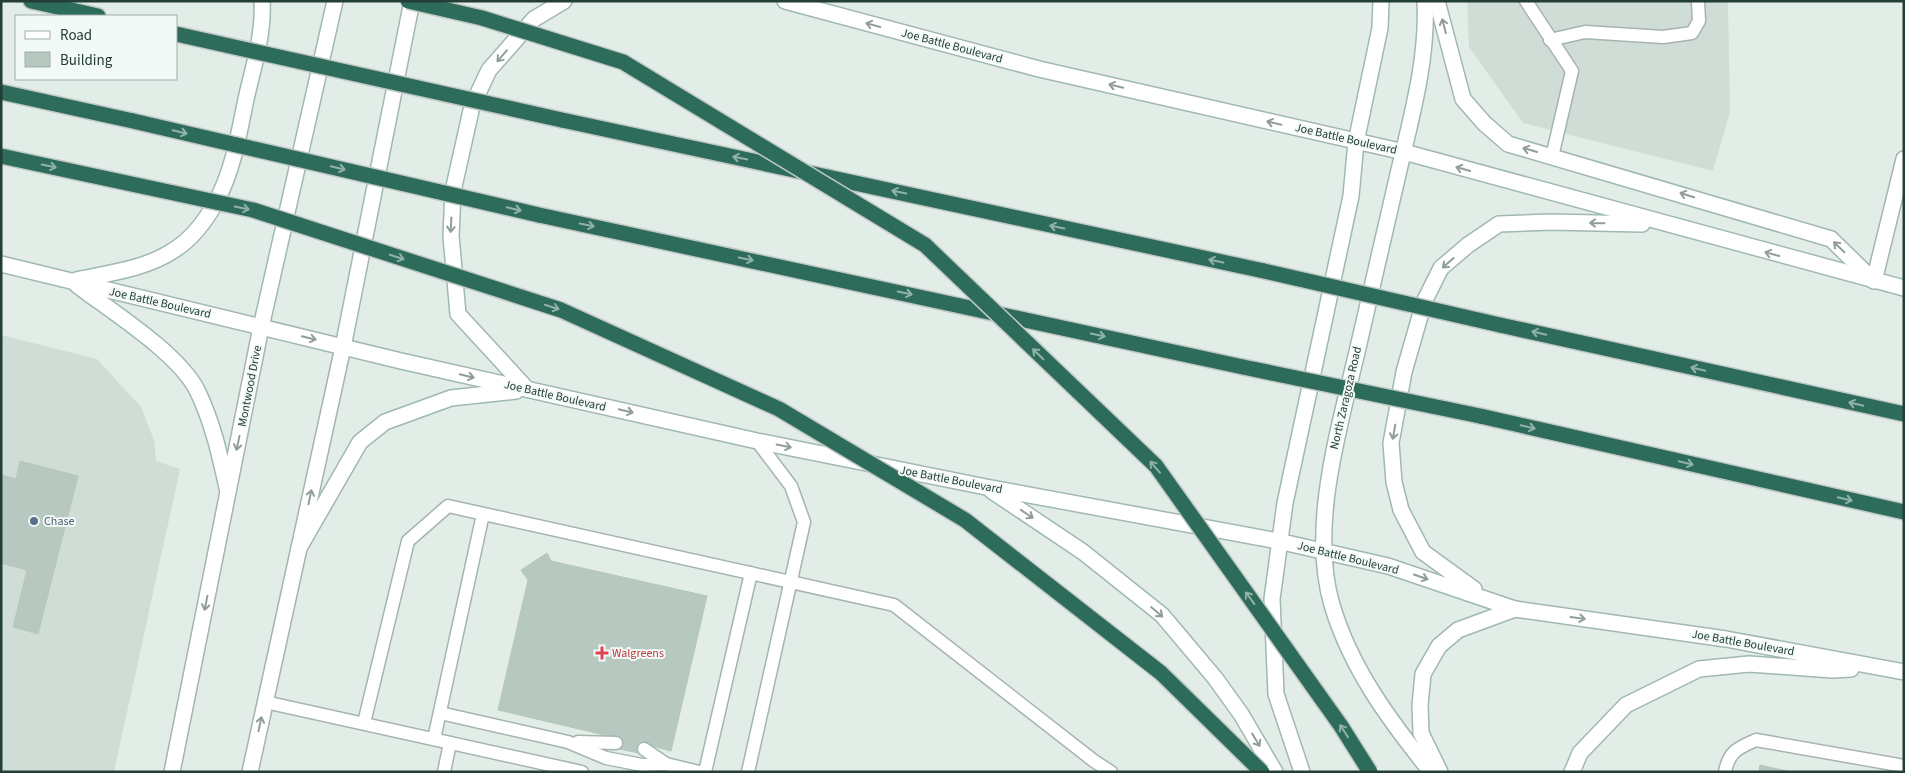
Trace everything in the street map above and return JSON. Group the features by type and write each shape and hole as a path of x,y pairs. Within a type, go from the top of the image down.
{"highway":[{"path":"31,1 94,15"},
{"path":"408,1 482,18 623,62 925,245 1156,466 1341,726 1370,772"},
{"path":"178,34 1904,414"},
{"path":"1,92 539,215 1243,367 1480,416 1904,512"},
{"path":"1,156 253,210 562,310 779,410 965,520 1161,673 1262,772"}],"main road":[{"path":"72,281 150,264 174,250 194,234 216,202 226,181 238,138 256,55 262,1"},
{"name":"Montwood Drive","path":"172,772 262,327 335,1"},
{"path":"250,772 343,347 412,1"},
{"path":"527,390 458,314 451,236 454,191 472,106 489,70 534,19 564,1"},
{"name":"Joe Battle Boulevard","path":"785,1 1039,69 1404,152 1663,225 1904,288"},
{"path":"1302,772 1276,694 1272,599 1278,541 1285,503 1351,196 1356,142 1380,28 1381,1"},
{"name":"North Zaragoza Road","path":"1425,1 1426,24 1419,76 1404,152 1331,463 1323,552 1332,605 1362,679 1398,731 1431,772"},
{"path":"1437,1 1463,99 1484,123 1508,144 1831,239 1874,281"},
{"path":"1874,281 1904,158"},
{"path":"1516,609 1470,588 1424,552 1401,510 1394,482 1392,444 1404,372 1424,302 1441,268 1468,245 1499,224 1551,222 1663,225"},
{"name":"Joe Battle Boulevard","path":"1,264 343,347 757,441 986,487 1278,541 1388,566 1516,609 1726,639 1904,672"},
{"path":"72,281 169,356 196,388 215,434 228,492"},
{"path":"299,548 360,442 385,422 451,398 527,390"},
{"path":"986,487 1083,552 1162,615 1215,678 1241,714 1275,772"},
{"path":"1440,772 1422,733 1420,705 1423,674 1440,646 1458,630 1516,609"},
{"path":"1572,772 1580,753 1626,705 1699,669 1749,664 1832,670 1878,668"}],"lane":[{"path":"1526,1 1572,71 1552,157"},
{"path":"1550,40 1585,32 1663,37 1692,33 1699,21 1698,1"},
{"path":"748,772 804,522 791,486 757,441"},
{"path":"364,723 408,540 448,506 894,605 1091,766 1111,772"},
{"path":"434,739 483,514"},
{"path":"704,772 752,573"},
{"path":"265,702 582,772"},
{"path":"440,713 568,742 606,758 642,765 666,764 698,772"},
{"path":"1725,772 1728,758 1740,747 1756,740 1904,766"},
{"path":"568,742 616,743"},
{"path":"444,772 450,743"},
{"path":"644,749 666,764"}],"shaded area":[{"path":"1467,1 1728,1 1730,112 1713,171 1523,123 1469,47"},
{"path":"1,335 97,359 141,407 154,440 156,461 180,469 114,772 1,772"}],"building":[{"name":"Chase","path":"20,461 78,476 38,634 13,627 27,570 1,563 1,475 16,479"},
{"name":"Walgreens","path":"547,553 551,561 707,596 671,751 645,744 643,754 615,748 617,738 498,710 528,580 521,570"},
{"path":"1760,765 1791,772 1759,772"}],"place":[{"name":"Chase","path":"34,521"},
{"name":"Walgreens","path":"602,653"}]}
